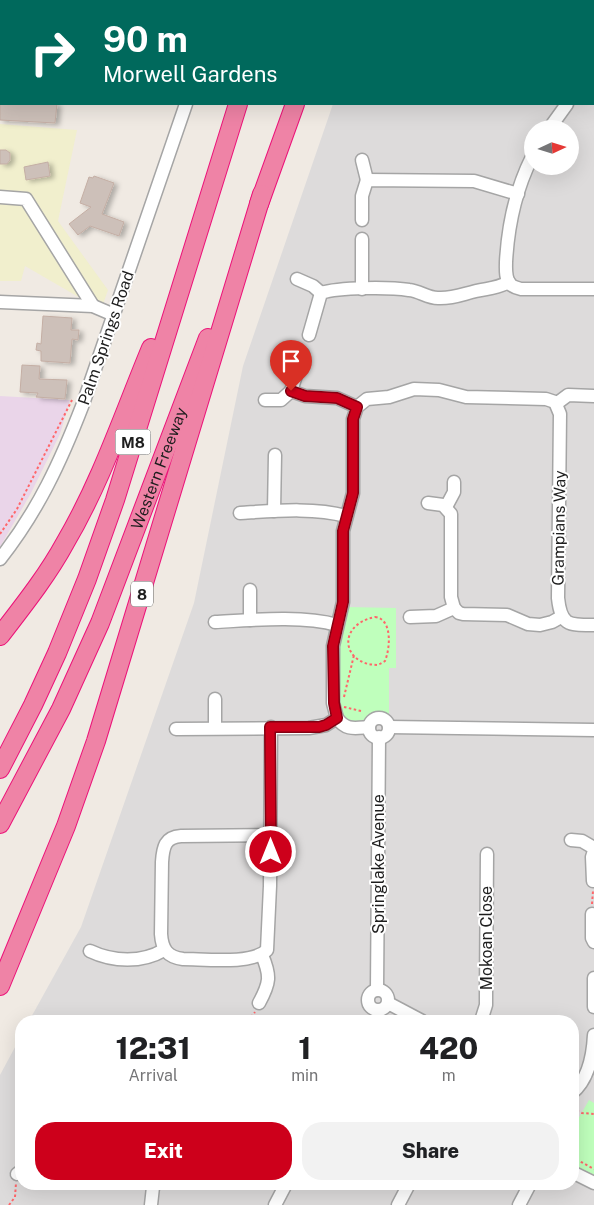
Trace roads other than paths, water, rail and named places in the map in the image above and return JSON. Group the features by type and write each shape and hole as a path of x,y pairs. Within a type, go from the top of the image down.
{"highway":[{"path":"0,636 65,544 82,511 165,316 237,105"},
{"name":"Western Freeway","path":"0,769 37,696 87,579 115,500 237,105"},
{"name":"Western Freeway","path":"0,824 60,708 100,623 295,105"},
{"name":"8","path":"0,986 66,826 96,741 262,194"}],"street":[{"name":"Palm Springs Road","path":"0,560 21,533 52,478 83,404 186,105"},
{"path":"554,120 564,105"},
{"path":"362,160 367,180 362,196 362,220"},
{"path":"525,175 511,218 506,269 509,282 514,287 520,289 594,289"},
{"path":"367,180 474,181 518,194"},
{"path":"0,197 26,199 93,306"},
{"path":"362,239 362,288"},
{"path":"297,280 313,286 321,293"},
{"path":"321,293 338,289 407,289 429,298 445,298 495,288 509,282"},
{"path":"310,335 321,293"},
{"path":"0,302 93,306 114,315"},
{"path":"265,400 281,400 291,391 303,354"},
{"path":"369,728 349,728 342,725 339,712 334,703 333,656 343,602 343,536 346,516 353,493 353,419 357,407 367,399 389,397 414,389 439,390 466,397 546,399 556,404 568,396 594,396"},
{"path":"291,391 305,396 337,398 357,407"},
{"name":"Grampians Way","path":"556,404 560,414 558,598 561,617"},
{"path":"274,511 275,455"},
{"path":"446,507 454,492 454,482"},
{"path":"428,503 438,503 446,507 451,514 451,597 454,608 458,613 507,615 534,624 546,624 561,617 567,623 594,625"},
{"path":"240,514 274,511 324,512 346,516"},
{"path":"250,590 250,620"},
{"path":"410,617 436,616 454,608"},
{"path":"215,622 323,620 338,625"},
{"path":"215,699 215,728"},
{"path":"176,729 319,727 326,725 339,712"},
{"path":"379,718 387,722 389,727 387,733 379,737 372,734 369,728 371,722 379,718"},
{"path":"270,727 271,835 267,950 262,955 248,960 183,959 172,957 164,950 161,934 162,852 168,840 173,836 271,835"},
{"path":"389,727 594,730"},
{"name":"Springlake Avenue","path":"372,1015 368,1002 370,994 377,990 379,737"},
{"path":"571,840 582,841 594,850 592,857 593,881"},
{"name":"Mokoan Close","path":"483,1015 486,1005 487,854"},
{"path":"592,914 592,938 594,942"},
{"path":"90,952 104,958 139,959 150,957 164,950"},
{"path":"259,1003 268,988 269,980 262,955"},
{"path":"594,978 594,1007"},
{"path":"373,1015 385,1008 388,1003 386,994 377,990"},
{"path":"388,1003 411,1015"},
{"path":"579,1087 594,1053 594,1035"},
{"path":"579,1176 594,1184"},
{"path":"151,1205 153,1190"},
{"path":"275,1205 283,1190"},
{"path":"398,1205 406,1190"},
{"path":"519,1205 527,1190"}]}
